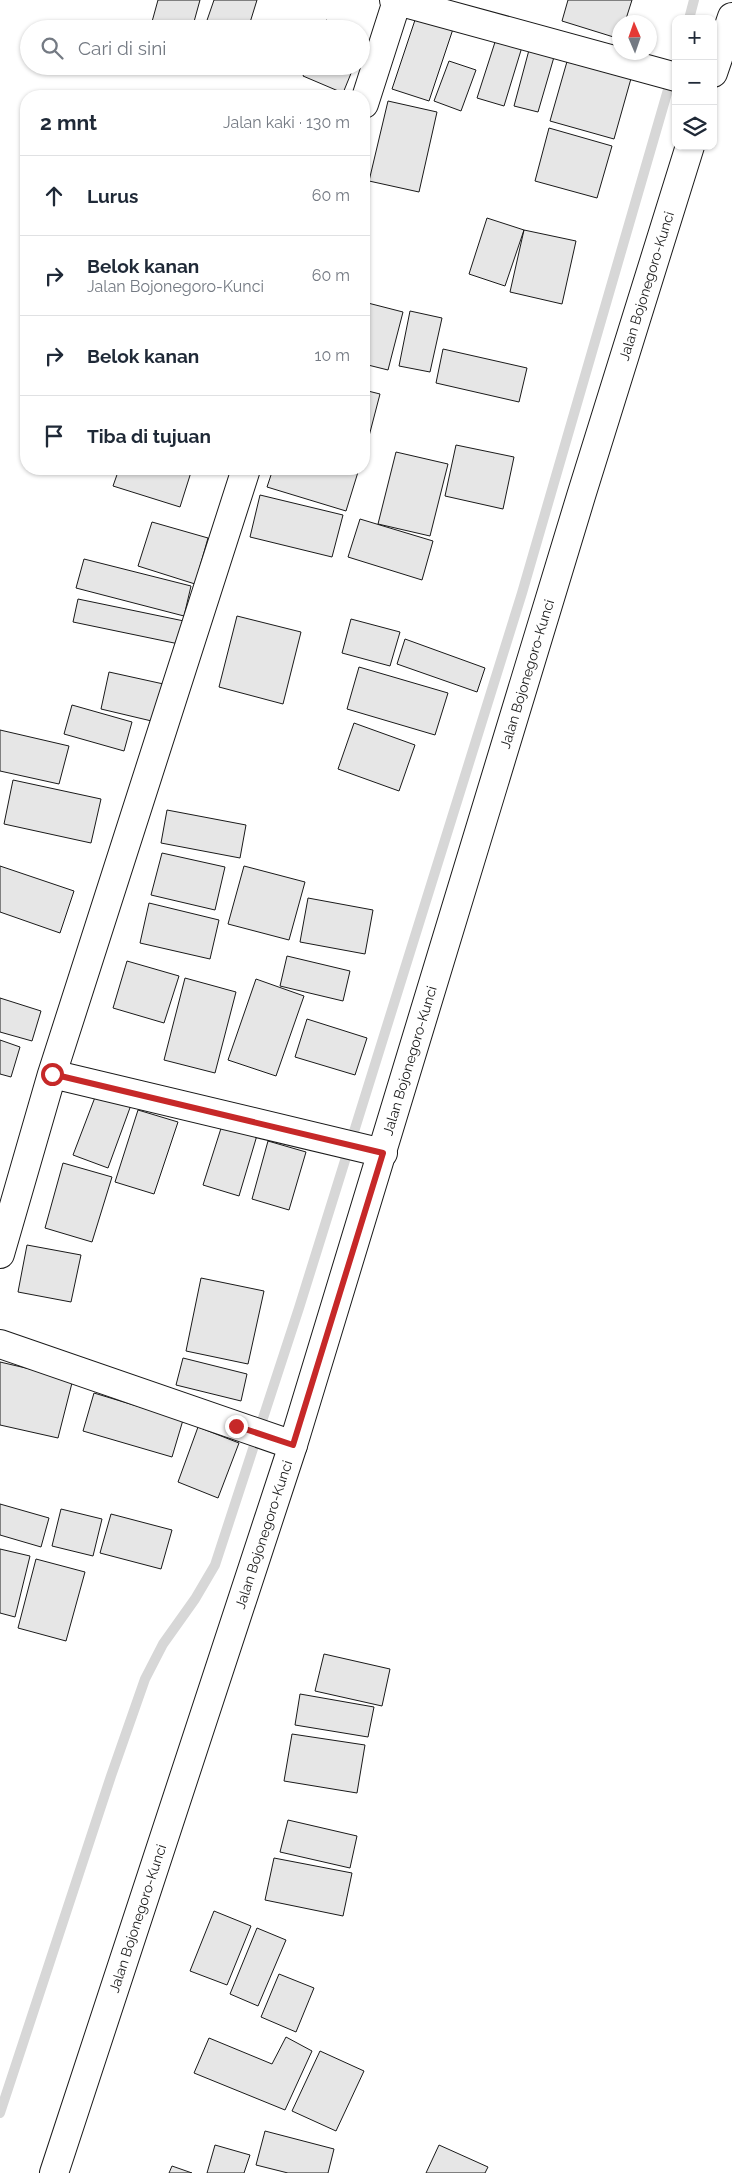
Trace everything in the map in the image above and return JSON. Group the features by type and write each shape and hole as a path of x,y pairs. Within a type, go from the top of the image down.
{"main road":[{"path":"368,90 396,0 672,75"},
{"path":"717,61 732,17"},
{"name":"Jalan Bojonegoro-Kunci","path":"54,2173 287,1443 689,150"},
{"path":"0,1254 52,1074 244,475"},
{"path":"52,1074 378,1152"},
{"path":"0,1344 287,1443"}],"building":[{"path":"158,0 200,0 194,20 152,20"},
{"path":"214,0 257,0 251,20 207,20"},
{"path":"568,0 632,0 627,15 612,15 612,37 562,21"},
{"path":"416,17 453,29 429,101 392,89"},
{"path":"496,39 522,47 504,106 477,98"},
{"path":"529,50 554,57 538,112 514,106"},
{"path":"568,58 632,75 614,139 550,121"},
{"path":"449,61 476,70 461,111 434,101"},
{"path":"350,75 344,90 336,90 303,76"},
{"path":"388,101 437,112 419,192 370,181"},
{"path":"549,128 612,146 597,198 535,181"},
{"path":"487,218 524,230 505,286 469,274"},
{"path":"524,230 576,241 562,304 510,292"},
{"path":"370,304 403,312 388,370 370,366"},
{"path":"410,311 442,318 430,372 399,366"},
{"path":"443,349 527,368 519,402 436,383"},
{"path":"370,392 380,394 370,432"},
{"path":"456,445 514,457 503,509 445,496"},
{"path":"396,452 448,464 430,536 378,524"},
{"path":"117,475 190,475 180,507 113,486"},
{"path":"271,475 357,475 346,511 267,487"},
{"path":"260,495 343,515 332,557 250,537"},
{"path":"360,519 433,541 422,580 348,557"},
{"path":"152,522 208,538 195,584 138,566"},
{"path":"84,559 191,586 184,616 76,588"},
{"path":"78,599 184,621 179,644 73,622"},
{"path":"237,616 301,632 283,704 219,687"},
{"path":"351,619 400,632 390,666 342,653"},
{"path":"405,639 485,668 477,692 397,664"},
{"path":"359,667 448,693 435,735 347,709"},
{"path":"109,672 168,685 160,723 101,709"},
{"path":"72,705 132,722 124,751 64,734"},
{"path":"354,723 415,745 399,791 338,769"},
{"path":"0,730 69,746 59,784 0,771"},
{"path":"13,780 101,799 91,843 4,824"},
{"path":"167,810 246,825 240,858 161,843"},
{"path":"162,853 225,867 215,910 151,895"},
{"path":"0,866 74,891 60,933 0,912"},
{"path":"244,866 305,882 289,940 228,924"},
{"path":"308,898 373,910 365,954 300,942"},
{"path":"149,903 219,920 210,959 140,943"},
{"path":"287,956 350,971 343,1001 280,986"},
{"path":"127,961 179,976 164,1023 113,1008"},
{"path":"185,978 236,992 215,1073 164,1060"},
{"path":"256,979 304,996 276,1076 228,1060"},
{"path":"0,998 41,1011 32,1041 0,1032"},
{"path":"307,1019 367,1038 355,1075 295,1057"},
{"path":"0,1040 20,1047 11,1077 0,1074"},
{"path":"97,1092 131,1105 108,1168 73,1155"},
{"path":"138,1110 178,1122 154,1194 115,1182"},
{"path":"223,1122 258,1132 239,1196 203,1185"},
{"path":"268,1141 306,1152 289,1210 252,1199"},
{"path":"63,1163 112,1177 92,1242 45,1228"},
{"path":"27,1245 81,1255 71,1302 18,1292"},
{"path":"201,1278 264,1291 248,1364 186,1351"},
{"path":"183,1358 247,1374 241,1401 176,1385"},
{"path":"0,1362 73,1379 58,1438 0,1425"},
{"path":"94,1393 183,1420 172,1457 83,1431"},
{"path":"198,1427 239,1443 218,1498 178,1482"},
{"path":"0,1504 49,1518 41,1547 0,1535"},
{"path":"61,1509 102,1519 93,1556 52,1546"},
{"path":"111,1514 172,1530 161,1569 100,1553"},
{"path":"0,1549 30,1556 15,1617 0,1613"},
{"path":"36,1559 85,1572 66,1641 18,1628"},
{"path":"324,1654 390,1669 382,1706 315,1691"},
{"path":"300,1694 374,1707 368,1737 295,1725"},
{"path":"292,1734 365,1745 357,1793 284,1781"},
{"path":"288,1820 357,1836 350,1868 280,1852"},
{"path":"274,1858 352,1873 343,1916 265,1900"},
{"path":"214,1911 251,1926 227,1985 190,1971"},
{"path":"257,1928 286,1940 258,2006 230,1994"},
{"path":"279,1974 314,1988 296,2032 261,2017"},
{"path":"286,2037 312,2051 285,2110 194,2073 209,2038 272,2064"},
{"path":"320,2051 364,2071 336,2131 292,2111"},
{"path":"265,2131 334,2149 328,2173 288,2173 256,2165"},
{"path":"215,2145 250,2155 244,2173 207,2173"},
{"path":"439,2145 488,2167 485,2173 426,2173"},
{"path":"172,2166 192,2173 169,2173"}],"waterway":[{"path":"690,15 694,0"},
{"path":"0,2113 111,1776 145,1679 163,1644 195,1599 215,1565 299,1308 522,593 672,76"}],"route":[{"path":"52,1074 383,1153 293,1445 236,1426"}]}
